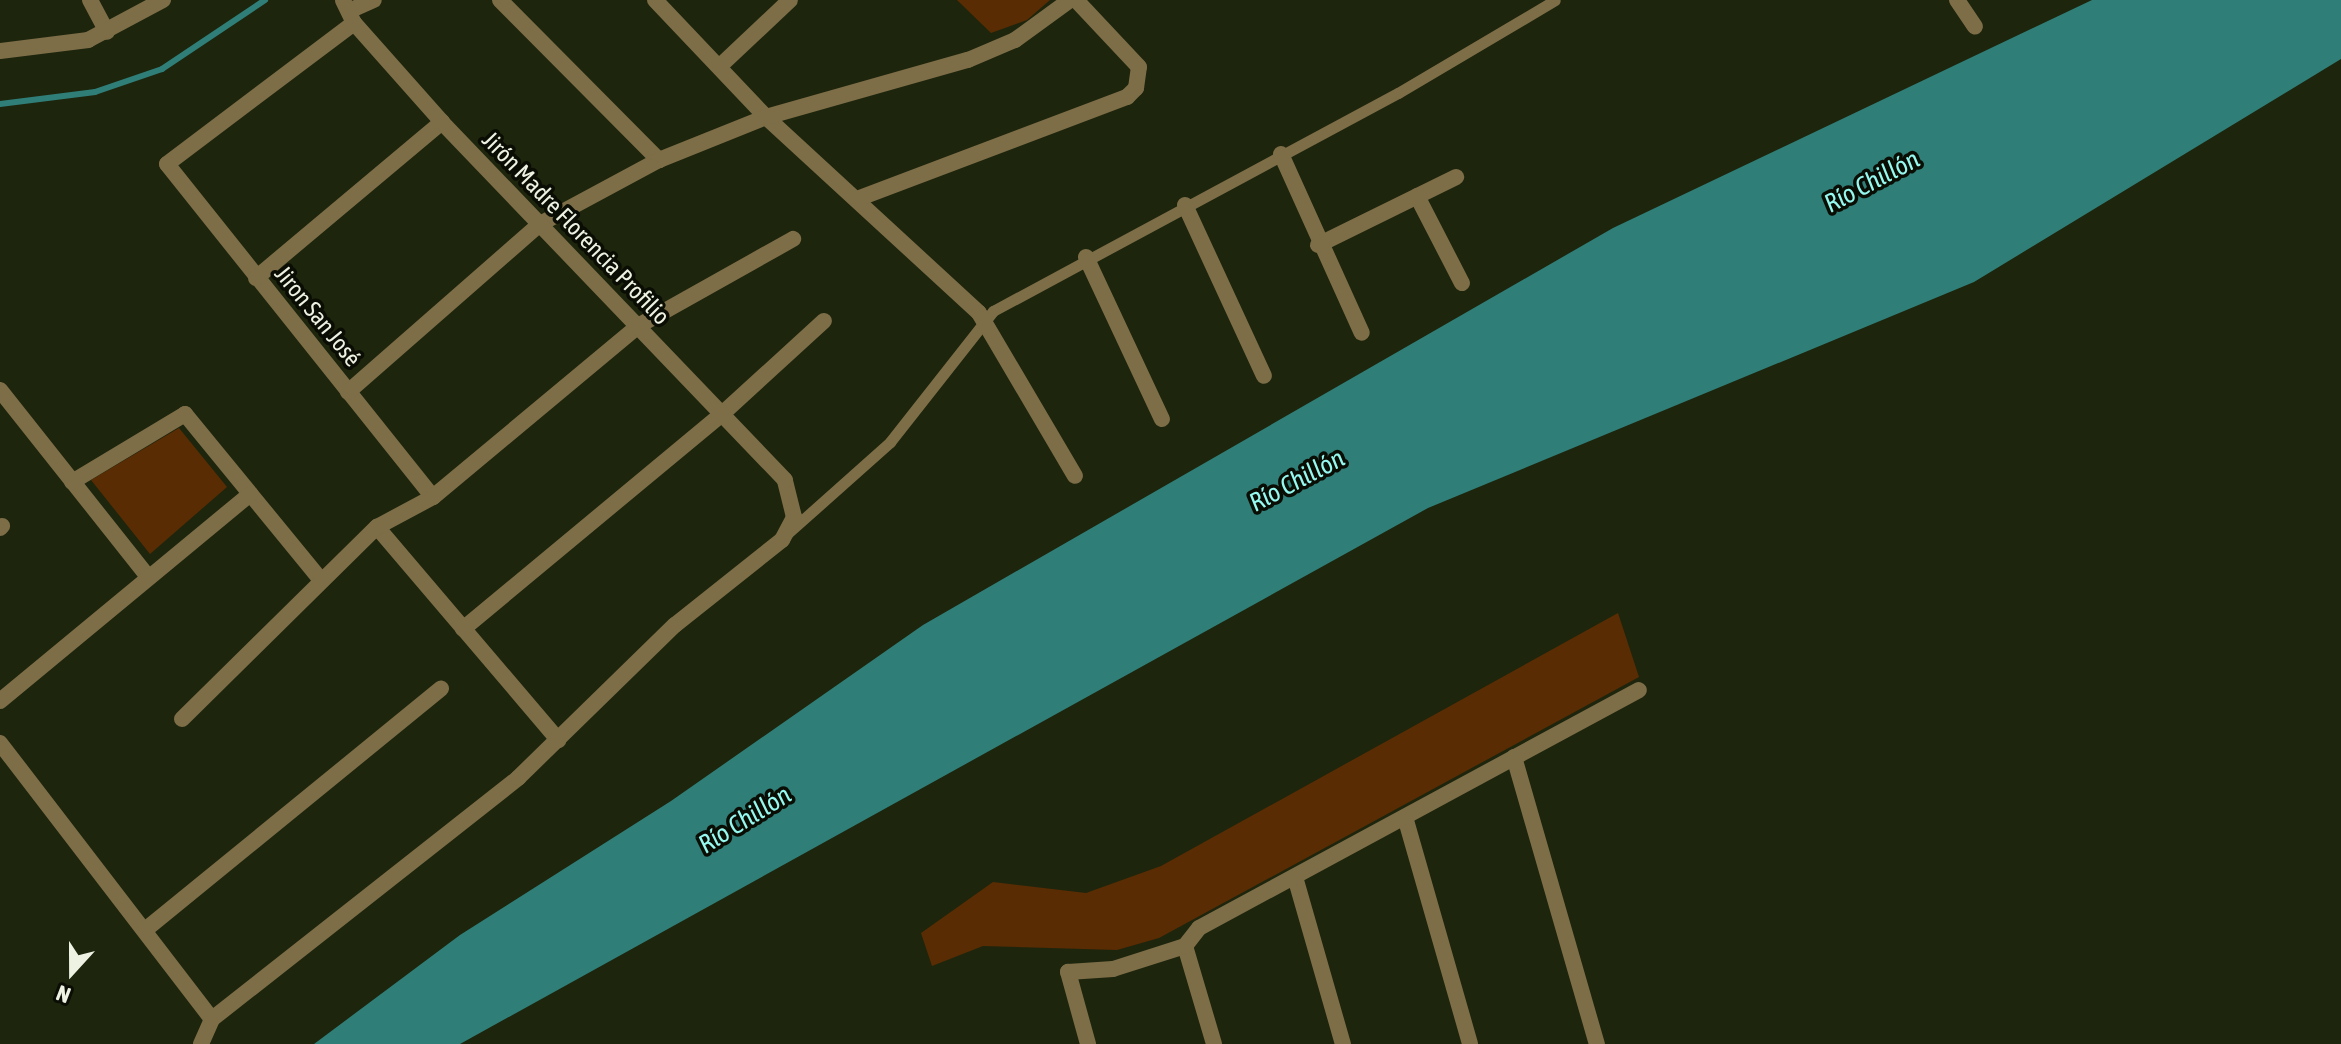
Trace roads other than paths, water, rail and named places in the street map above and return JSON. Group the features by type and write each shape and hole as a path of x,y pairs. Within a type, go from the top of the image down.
{"street":[{"path":"90,0 107,32"},
{"path":"0,51 107,32 163,0"},
{"path":"349,11 374,0"},
{"path":"500,0 659,160"},
{"path":"655,0 766,117 982,319 1075,476"},
{"path":"720,66 790,0"},
{"path":"348,392 540,224 659,160 766,117 968,60 1015,40 1070,0"},
{"path":"857,199 1127,97 1136,88 1139,67 1076,0"},
{"path":"1957,0 1975,27"},
{"name":"Jirón Madre Florencia Profilio","path":"349,11 442,122 785,480 794,507 788,533"},
{"name":"Jiron San José","path":"349,11 167,164 433,497"},
{"path":"256,278 442,122"},
{"path":"1281,154 1318,245 1362,333"},
{"path":"1318,245 1456,177"},
{"path":"1417,196 1462,283"},
{"path":"1185,205 1264,376"},
{"path":"182,719 377,527 433,497 638,326 793,239"},
{"path":"1086,257 1162,419"},
{"path":"463,629 722,414 824,321"},
{"path":"0,390 148,577"},
{"path":"72,482 185,414 321,580"},
{"path":"0,701 250,494"},
{"path":"377,527 558,740"},
{"path":"201,1044 212,1019 558,740 675,625 788,533"},
{"path":"145,930 441,689"},
{"path":"1088,1044 1068,972 1113,969 1185,946 1199,928 1639,690"},
{"path":"0,743 212,1019"},
{"path":"1514,757 1597,1044"},
{"path":"1405,817 1470,1044"},
{"path":"1295,877 1343,1044"},
{"path":"1185,946 1214,1044"}],"lane":[{"path":"788,533 890,442 982,319 1086,257 1281,154 1555,0"}],"water":[{"name":"Río Chillón","path":"2092,0 2341,0 2341,59 1974,282 1428,508 460,1044 314,1044 460,935 671,801 923,625 1613,228"}],"waterway":[{"path":"0,104 95,92 162,69 265,0"}]}
